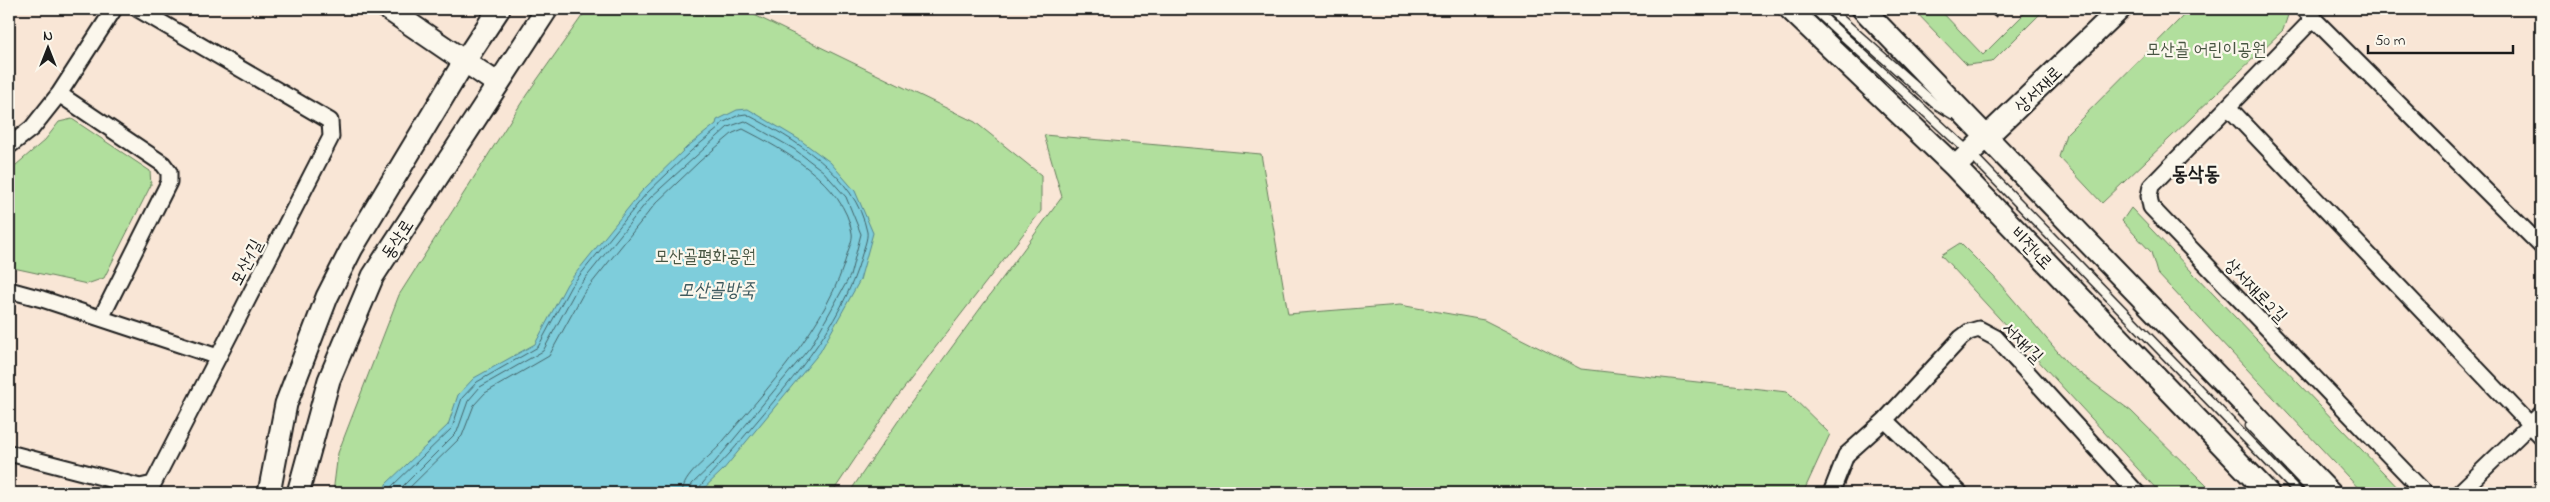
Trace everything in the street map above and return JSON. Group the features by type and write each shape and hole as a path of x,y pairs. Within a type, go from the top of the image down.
{"main road":[{"path":"388,9 498,84"},
{"name":"동삭로","path":"268,493 286,404 327,297 352,248 464,62 499,9"},
{"name":"동삭로","path":"298,493 329,380 373,276 547,9"},
{"name":"비전4로","path":"1790,9 1975,148 2330,493"},
{"name":"비전4로","path":"1863,9 1975,148 2268,493"},
{"name":"상서재로","path":"1975,148 2120,9"}],"street":[{"path":"9,146 32,128 58,94 114,9"},
{"name":"모산1길","path":"9,453 140,487 153,484 331,137 330,121 138,9"},
{"name":"상서재로2길","path":"2425,493 2151,207 2149,196 2151,186 2228,107 2309,14 2541,246"},
{"path":"58,94 163,164 169,172 169,182 100,318"},
{"path":"2228,107 2541,436"},
{"path":"9,290 218,357"},
{"name":"서재1길","path":"1885,420 1961,338 1969,332 1979,329 1996,338 2137,493"},
{"path":"2459,493 2541,414"},
{"path":"1831,493 1846,455 1885,420 1960,493"}],"lane":[{"path":"1814,9 1975,148 2299,493"},
{"path":"1829,9 1934,103 1954,116 1975,148"},
{"path":"2059,225 2153,322"},
{"path":"2247,422 2314,493"}],"path":[{"path":"1988,9 1995,16 2003,9"}],"green space":[{"name":"모산골평화공원","path":"587,9 742,9 975,122 1041,175 1041,211 894,401 832,493 333,493 338,453 399,295 527,94"},
{"path":"1913,9 1939,9 1983,55 2029,9 2045,9 1992,62 1967,65"},
{"name":"모산골 어린이공원","path":"2190,9 2282,9 2288,15 2283,30 2102,203 2059,157 2066,134"},
{"path":"72,119 150,171 151,185 104,278 87,284 9,267 9,171 45,140 59,122"},
{"path":"1044,135 1261,154 1288,314 1400,305 1484,320 1581,369 1787,392 1830,434 1803,493 849,493 905,411 1062,197"},
{"path":"2131,208 2403,493 2363,493 2157,273 2151,252 2122,221"},
{"path":"1960,243 1994,277 2069,365 2131,411 2207,486 2196,493 2160,493 1941,255"}],"water":[{"name":"모산골방죽","path":"748,109 800,140 830,162 855,191 873,233 860,280 820,352 723,470 699,493 385,493 386,484 448,425 458,395 474,378 535,344 567,284 642,191 687,147 716,124 717,120 737,110"}],"district":[{"name":"동삭동","path":"2196,173"}]}
